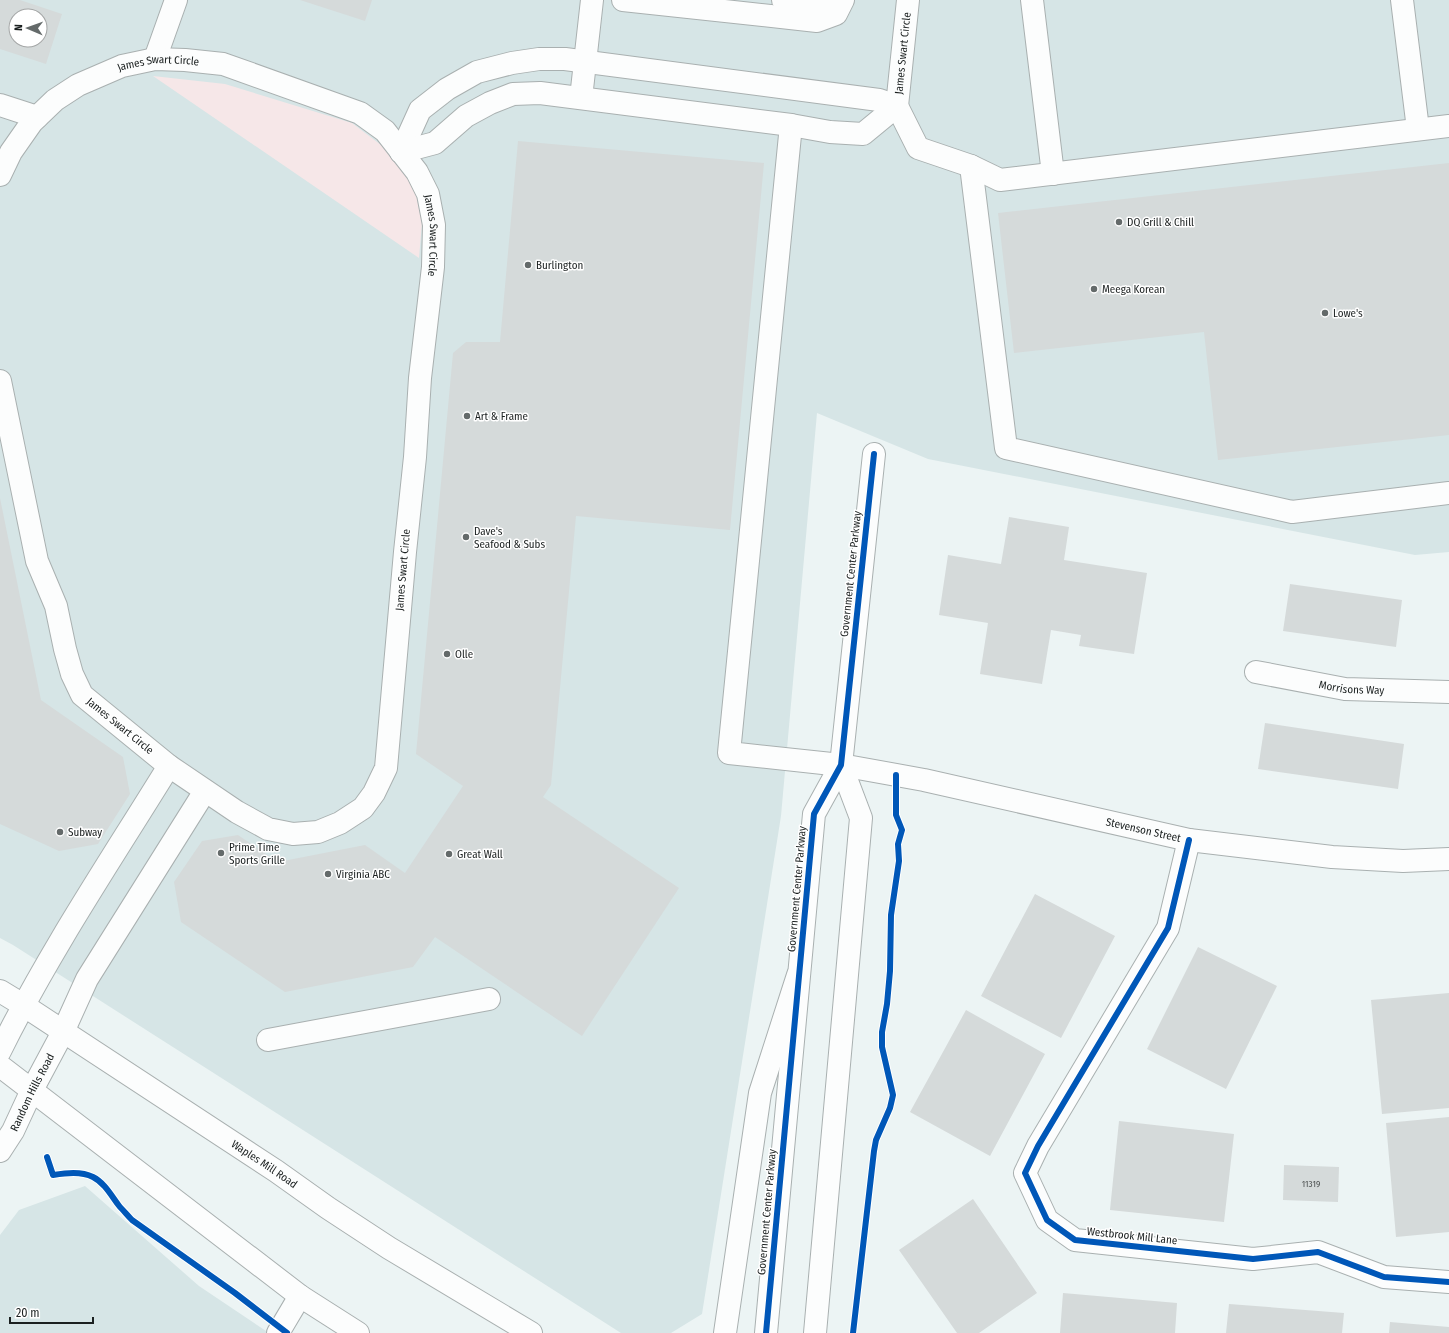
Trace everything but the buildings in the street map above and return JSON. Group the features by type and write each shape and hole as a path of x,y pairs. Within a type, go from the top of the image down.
{"street":[{"path":"154,59 176,0"},
{"path":"581,98 592,0"},
{"path":"623,0 818,20 836,14 843,0"},
{"path":"783,0 809,2 821,0"},
{"name":"James Swart Circle","path":"897,106 908,0"},
{"path":"1032,0 1053,174"},
{"path":"1402,0 1418,129"},
{"path":"401,152 420,110 447,89 477,72 539,58 565,59 878,100 897,106 918,148 970,166 1000,180 1449,126"},
{"name":"James Swart Circle","path":"0,176 11,152 32,122 55,100 78,85 122,66 154,59 186,60 223,64 360,113 385,131 417,172 428,194 434,225 432,267 420,378 415,456 386,768 374,793 363,808 340,823 318,832 293,834 268,829 237,812 169,766 82,695 72,674 56,606 37,561 0,381"},
{"path":"401,152 434,143 466,116 490,103 512,94 540,92 791,125 830,132 863,134 897,106"},
{"path":"0,105 37,117"},
{"name":"Stevenson Street","path":"791,125 730,753 841,765 924,780 1189,840 1332,857 1403,861 1449,859"},
{"path":"970,166 1006,448 1292,512 1449,493"},
{"name":"Government Center Parkway","path":"766,1333 814,814 841,765 874,454"},
{"name":"Morrisons Way","path":"1256,672 1345,689 1449,692"},
{"name":"Government Center Parkway","path":"815,1333 861,818 841,765"},
{"path":"0,1051 23,1005 47,963 169,766"},
{"name":"Random Hills Road","path":"0,1151 13,1131 32,1090 63,1032 87,979 205,791"},
{"name":"Westbrook Mill Lane","path":"1189,840 1168,928 1038,1146 1025,1173 1047,1220 1075,1240 1253,1260 1318,1252 1384,1277 1449,1282"},
{"path":"725,1333 760,1093 798,975"},
{"name":"Waples Mill Road","path":"0,991 263,1163 346,1220 531,1333"},
{"path":"268,1040 489,999"},
{"path":"0,1066 300,1296 358,1333"},
{"path":"278,1333 300,1296"}],"shaded area":[{"path":"0,0 1449,0 1449,552 1415,555 928,459 817,413 781,816 702,1314 671,1333 621,1333 0,938"},
{"path":"153,76 225,84 352,123 389,151 408,178 416,194 422,223 419,258"},
{"path":"85,1186 199,1286 269,1333 0,1333 0,1235 19,1210"}],"cycle path":[{"path":"766,1333 814,814 841,765 874,454"},
{"path":"853,1333 874,1151 876,1140 890,1108 893,1095 882,1047 882,1032 887,1004 890,971 891,915 899,861 898,844 902,830 896,815 896,775"},
{"path":"1189,840 1168,928 1038,1146 1025,1173 1047,1220 1075,1240 1253,1259 1318,1252 1384,1277 1449,1282"},
{"path":"47,1157 53,1175 78,1173 93,1177 105,1186 120,1207 132,1220 235,1293 287,1333"}],"place":[{"name":"DQ Grill & Chill","path":"1119,222"},
{"name":"Burlington","path":"528,265"},
{"name":"Meega Korean","path":"1094,289"},
{"name":"Lowe's","path":"1325,313"},
{"name":"Art & Frame","path":"467,416"},
{"name":"Dave's Seafood & Subs","path":"466,537"},
{"name":"Olle","path":"447,654"},
{"name":"Subway","path":"60,832"},
{"name":"Prime Time Sports Grille","path":"221,853"},
{"name":"Great Wall","path":"449,854"},
{"name":"Virginia ABC","path":"328,874"}]}
